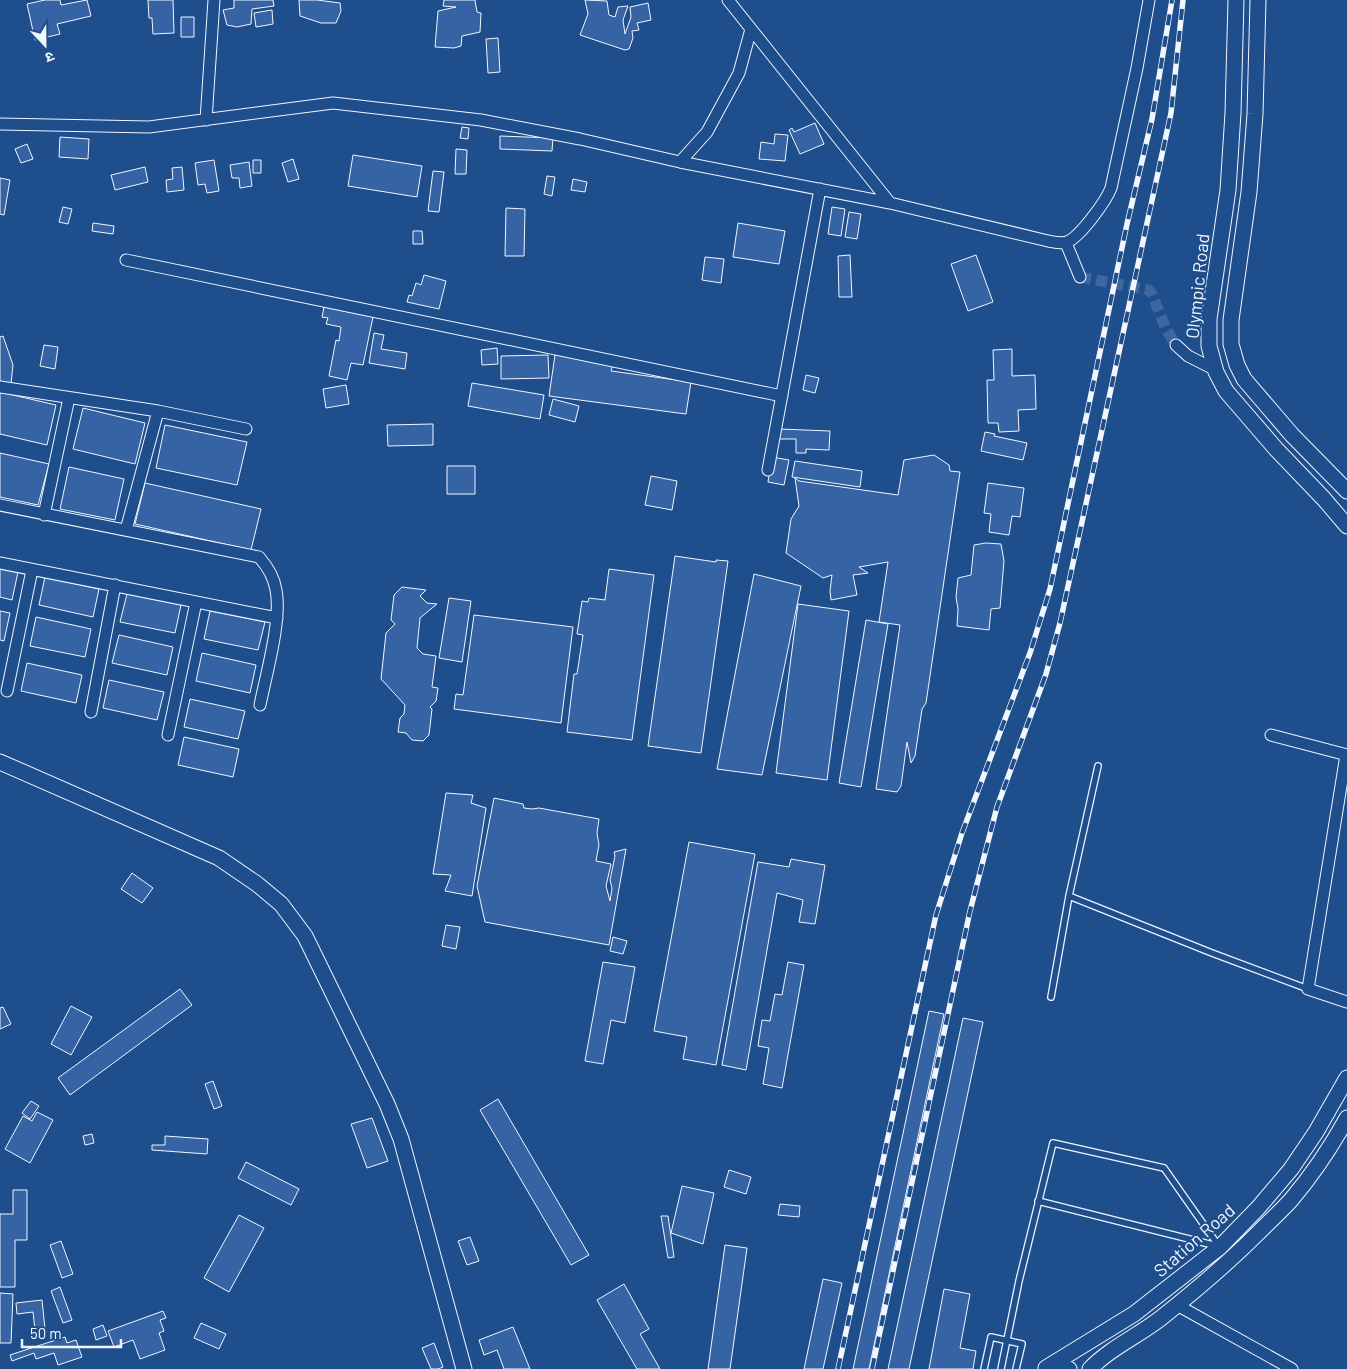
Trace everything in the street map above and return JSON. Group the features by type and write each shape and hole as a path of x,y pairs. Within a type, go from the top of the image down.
{"street":[{"path":"206,120 214,0"},
{"path":"730,0 890,203"},
{"path":"0,124 149,128 333,103 481,120 580,139 680,162 890,203 1058,243 1073,239 1078,234 1102,204 1111,188 1149,0"},
{"name":"Olympic Road","path":"1236,0 1233,113 1228,190 1209,319 1209,346 1216,370 1232,399 1347,526"},
{"path":"1258,0 1255,114 1249,192 1231,320 1231,344 1237,365 1244,379 1292,435 1347,491"},
{"path":"680,162 707,132 738,73 751,28"},
{"path":"768,470 820,189"},
{"path":"1066,242 1080,277"},
{"path":"126,260 782,396"},
{"path":"1176,344 1188,356 1216,370"},
{"path":"0,387 158,411 246,430"},
{"path":"44,515 69,398"},
{"path":"126,530 158,411"},
{"path":"0,505 259,557 268,568 276,591 277,618 260,705"},
{"path":"0,563 277,618"},
{"path":"7,691 32,570"},
{"path":"90,712 115,585"},
{"path":"168,736 196,602"},
{"path":"1271,735 1346,755 1308,989 1347,1002"},
{"path":"0,762 219,858 257,884 281,904 305,936 387,1104 401,1139 464,1369"},
{"name":"Station Road","path":"1045,1369 1134,1314 1220,1247 1258,1208 1290,1169 1316,1132 1347,1078"},
{"name":"Station Road","path":"1090,1369 1099,1360 1146,1330 1230,1261 1290,1202 1343,1134 1347,1118"},
{"path":"1177,1305 1292,1369"},
{"path":"1045,1369 1056,1366 1069,1369"}],"lane":[{"path":"1051,997 1069,896 1098,766"},
{"path":"1069,896 1308,989"},
{"path":"1001,1369 1019,1281 1053,1143 1164,1168 1220,1247"},
{"path":"1038,1201 1220,1247"},
{"path":"984,1369 991,1337 1022,1344 1016,1369"}],"building":[{"path":"45,0 60,0 61,5 87,0 91,16 57,24 60,34 35,40 27,4"},
{"path":"148,0 173,0 174,33 153,34 152,18 149,18"},
{"path":"234,0 273,0 274,6 252,9 251,24 237,27 227,25 223,10 234,8"},
{"path":"299,0 340,3 341,11 336,23 321,23 300,16"},
{"path":"444,0 475,0 477,12 481,13 480,32 462,36 461,46 454,48 435,47 438,11 456,7 443,6"},
{"path":"585,0 607,1 609,15 615,17 618,7 628,6 623,20 625,34 631,17 630,7 648,3 651,20 637,23 639,30 632,31 633,38 629,49 625,50 580,35 588,14"},
{"path":"272,10 273,24 256,27 254,13"},
{"path":"181,17 194,17 194,37 181,37"},
{"path":"498,38 500,72 488,73 486,39"},
{"path":"815,123 824,144 800,154 789,130 792,128 794,132"},
{"path":"462,127 469,128 468,139 460,138"},
{"path":"775,134 788,135 785,161 759,159 761,142 774,144"},
{"path":"500,136 553,138 552,151 500,149"},
{"path":"60,137 89,139 88,159 59,157"},
{"path":"27,144 33,159 21,163 15,149"},
{"path":"456,149 467,150 466,174 455,174"},
{"path":"353,155 422,166 417,197 348,186"},
{"path":"293,159 299,179 288,182 282,163"},
{"path":"214,160 219,191 207,193 205,184 198,185 195,163"},
{"path":"253,160 261,160 261,173 253,173"},
{"path":"249,162 252,186 240,188 239,178 232,178 230,165"},
{"path":"145,167 148,182 115,190 111,175"},
{"path":"182,167 184,190 167,192 166,180 173,179 172,168"},
{"path":"433,171 444,172 439,212 428,211"},
{"path":"547,176 555,177 552,196 544,194"},
{"path":"0,178 10,180 4,215 0,214"},
{"path":"573,179 587,182 585,192 571,190"},
{"path":"63,207 72,209 68,224 59,222"},
{"path":"832,207 845,209 841,236 828,234"},
{"path":"506,208 525,209 524,256 505,256"},
{"path":"849,212 861,214 857,239 845,237"},
{"path":"93,223 114,226 113,234 92,231"},
{"path":"738,223 785,231 779,264 733,257"},
{"path":"413,231 422,231 423,244 413,244"},
{"path":"850,255 852,297 839,297 838,256"},
{"path":"976,255 993,302 968,311 951,264"},
{"path":"705,257 724,259 721,283 702,280"},
{"path":"424,275 446,281 439,309 407,302 409,295 412,296 416,283 421,285"},
{"path":"324,307 373,317 363,365 351,363 347,380 329,376 336,340 339,341 341,327 326,324 328,318 322,317"},
{"path":"374,333 384,335 381,349 407,353 405,369 369,363"},
{"path":"3,336 13,365 11,384 0,383 0,337"},
{"path":"44,345 58,347 55,369 40,366"},
{"path":"497,348 498,364 482,365 481,350"},
{"path":"1012,349 1012,376 1035,375 1036,409 1018,410 1019,431 999,432 998,423 988,423 987,380 994,380 993,350"},
{"path":"548,355 549,378 501,379 501,356"},
{"path":"555,355 613,363 611,371 691,382 686,414 549,396"},
{"path":"806,375 819,378 815,393 803,390"},
{"path":"472,383 544,395 540,419 468,406"},
{"path":"346,385 349,404 326,408 323,389"},
{"path":"0,392 56,405 47,445 0,434"},
{"path":"553,399 579,406 575,422 549,415"},
{"path":"83,408 145,423 135,464 73,449"},
{"path":"433,424 433,445 388,446 387,425"},
{"path":"165,425 247,442 237,485 156,468"},
{"path":"779,429 830,431 829,450 806,449 806,453 796,453 796,439 779,439"},
{"path":"985,432 995,434 994,436 1027,443 1023,460 981,451"},
{"path":"0,453 49,464 38,505 0,497"},
{"path":"934,455 949,465 950,471 960,472 926,703 922,709 915,756 911,763 907,742 901,786 897,792 876,789 900,625 879,622 888,562 859,567 868,573 853,575 857,595 831,600 832,575 823,578 786,553 791,519 799,506 795,478 799,481 898,495 904,460"},
{"path":"772,457 789,460 784,485 768,482"},
{"path":"795,461 862,471 860,487 792,477"},
{"path":"447,466 475,466 475,494 447,494"},
{"path":"69,467 124,479 115,520 60,509"},
{"path":"651,476 677,481 672,510 645,505"},
{"path":"145,483 261,509 251,550 135,524"},
{"path":"988,483 1024,488 1020,517 1012,516 1009,535 989,532 991,514 984,513"},
{"path":"986,543 1001,544 1004,561 1000,608 991,609 989,630 957,626 958,609 956,597 958,578 971,575 974,545"},
{"path":"675,556 716,562 716,560 728,561 701,753 648,746"},
{"path":"0,568 18,572 12,600 0,597"},
{"path":"609,569 654,575 632,740 567,732 574,674 577,674 583,635 577,634 582,601 588,602 589,598 605,600"},
{"path":"754,574 801,586 762,775 717,769"},
{"path":"45,577 99,589 93,617 39,605"},
{"path":"402,587 426,590 420,596 427,603 437,604 420,618 417,648 423,654 436,656 432,687 438,688 436,701 430,707 432,709 429,735 423,741 412,740 406,733 398,732 400,718 404,714 405,705 381,679 386,633 395,624 391,620 394,595"},
{"path":"127,594 181,605 175,633 120,622"},
{"path":"449,598 471,601 462,662 439,658"},
{"path":"798,604 849,611 827,780 776,773"},
{"path":"0,611 10,613 4,641 0,640"},
{"path":"210,611 265,622 258,650 204,639"},
{"path":"474,615 573,627 561,723 454,709 456,694 463,695"},
{"path":"36,617 91,629 85,657 30,646"},
{"path":"866,620 888,624 861,787 839,783"},
{"path":"119,635 173,647 167,675 112,663"},
{"path":"202,653 256,665 250,693 196,681"},
{"path":"27,663 82,675 76,703 21,691"},
{"path":"109,680 164,692 157,720 103,708"},
{"path":"190,699 245,711 238,739 184,727"},
{"path":"184,737 239,749 233,777 178,765"},
{"path":"446,793 473,795 471,803 486,808 472,896 445,891 451,875 433,874"},
{"path":"494,798 523,804 524,808 539,808 599,819 597,833 599,845 596,861 611,864 606,886 610,901 612,888 610,880 615,856 614,852 626,849 609,945 485,922 477,886"},
{"path":"689,842 755,854 716,1065 683,1059 687,1037 654,1031"},
{"path":"791,859 825,865 815,924 799,922 803,900 777,893 746,1070 722,1065 758,862 789,867"},
{"path":"132,873 153,888 142,903 121,889"},
{"path":"446,925 460,927 456,949 442,946"},
{"path":"613,937 627,941 623,954 610,951"},
{"path":"603,962 635,967 625,1023 611,1020 603,1064 585,1061"},
{"path":"788,962 804,965 782,1088 763,1084 769,1048 758,1046 762,1020 770,1021 775,994 782,995"},
{"path":"180,989 192,1005 70,1095 58,1078"},
{"path":"71,1006 92,1017 71,1055 51,1044"},
{"path":"3,1007 11,1024 0,1029 0,1008"},
{"path":"929,1011 944,1014 869,1369 853,1369"},
{"path":"963,1018 983,1022 909,1369 888,1369"},
{"path":"213,1081 222,1106 214,1109 205,1084"},
{"path":"498,1099 589,1255 571,1265 480,1110"},
{"path":"31,1101 39,1106 30,1119 22,1113"},
{"path":"37,1112 53,1120 30,1163 5,1149 23,1116 32,1121"},
{"path":"372,1118 388,1161 367,1168 351,1124"},
{"path":"92,1134 94,1143 85,1145 83,1136"},
{"path":"165,1136 208,1139 207,1154 152,1150 152,1145 165,1145"},
{"path":"246,1162 299,1189 291,1205 238,1178"},
{"path":"729,1170 751,1177 746,1194 724,1187"},
{"path":"682,1186 714,1193 703,1244 671,1233"},
{"path":"13,1190 27,1190 27,1240 15,1240 15,1287 0,1287 0,1214 13,1214"},
{"path":"780,1204 800,1206 799,1217 778,1215"},
{"path":"239,1215 264,1228 229,1292 204,1278"},
{"path":"661,1216 668,1216 674,1257 668,1258"},
{"path":"470,1237 479,1261 467,1265 458,1241"},
{"path":"61,1241 73,1274 62,1278 50,1245"},
{"path":"725,1245 747,1248 730,1369 708,1369"},
{"path":"823,1279 842,1283 823,1369 804,1369"},
{"path":"624,1284 649,1329 640,1334 660,1369 637,1369 597,1300"},
{"path":"60,1287 72,1320 63,1323 51,1291"},
{"path":"944,1289 970,1294 960,1348 976,1351 973,1369 929,1369"},
{"path":"0,1293 13,1294 11,1343 0,1343"},
{"path":"42,1300 45,1329 35,1330 33,1312 17,1314 16,1303"},
{"path":"163,1311 166,1318 160,1320 164,1331 159,1333 165,1350 140,1359 133,1340 114,1347 108,1331"},
{"path":"201,1323 226,1334 219,1349 194,1338"},
{"path":"103,1325 107,1336 96,1340 93,1329"},
{"path":"513,1327 530,1369 504,1369 497,1350 484,1355 479,1340"},
{"path":"65,1337 67,1343 76,1340 82,1357 58,1365 54,1353 36,1359 34,1353 12,1361 10,1355"},
{"path":"434,1343 443,1367 438,1369 431,1369 422,1348"}],"tunnel":[{"path":"1080,277 1149,290 1166,329 1176,345"}],"railway":[{"path":"838,1369 936,915 962,833 1030,653 1050,589 1127,224 1152,119 1172,0"},
{"path":"872,1369 970,911 997,807 1046,674 1060,623 1171,113 1183,0"}]}
